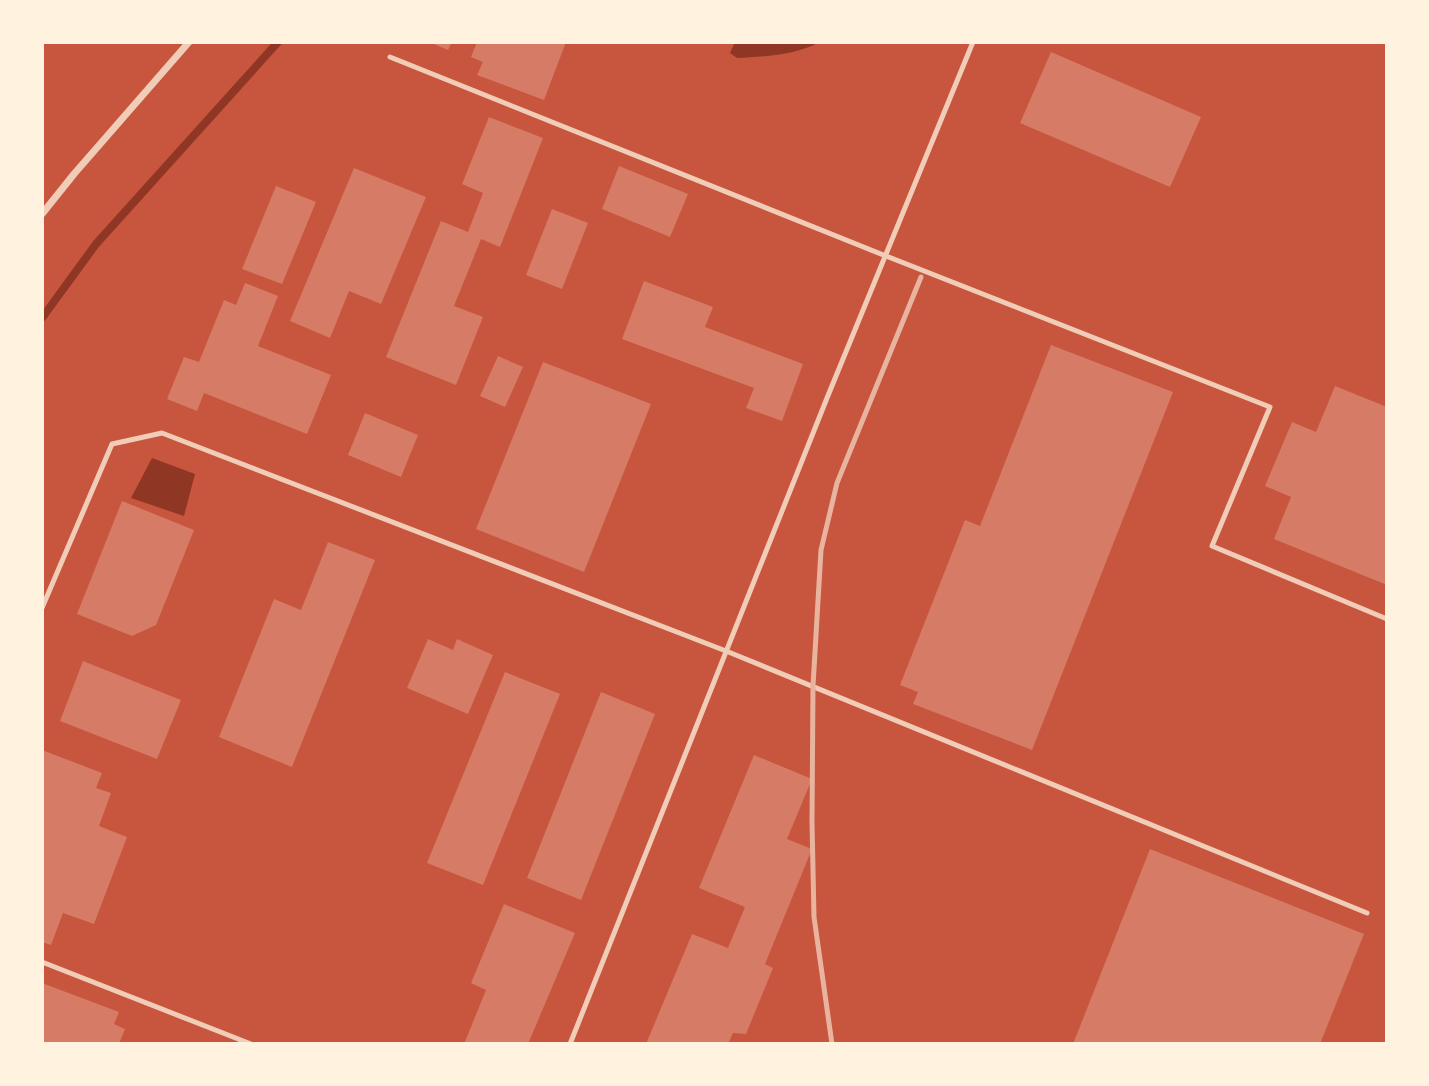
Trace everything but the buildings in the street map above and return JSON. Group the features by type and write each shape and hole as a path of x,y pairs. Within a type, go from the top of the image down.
{"street":[{"path":"42,214 189,42"}],"lane":[{"path":"570,1044 973,42"},
{"path":"390,57 1270,407 1212,546 1387,619"},
{"path":"42,608 112,444 162,433 726,651 1367,913"},
{"path":"42,962 251,1044"}],"shaded area":[{"path":"735,42 819,42 790,53 737,58 730,53"},
{"path":"152,458 195,474 184,516 131,498"}],"waterway":[{"path":"42,318 96,244 278,42"}],"railway":[{"path":"832,1044 814,917 813,686 821,550 837,483 921,277"}]}
